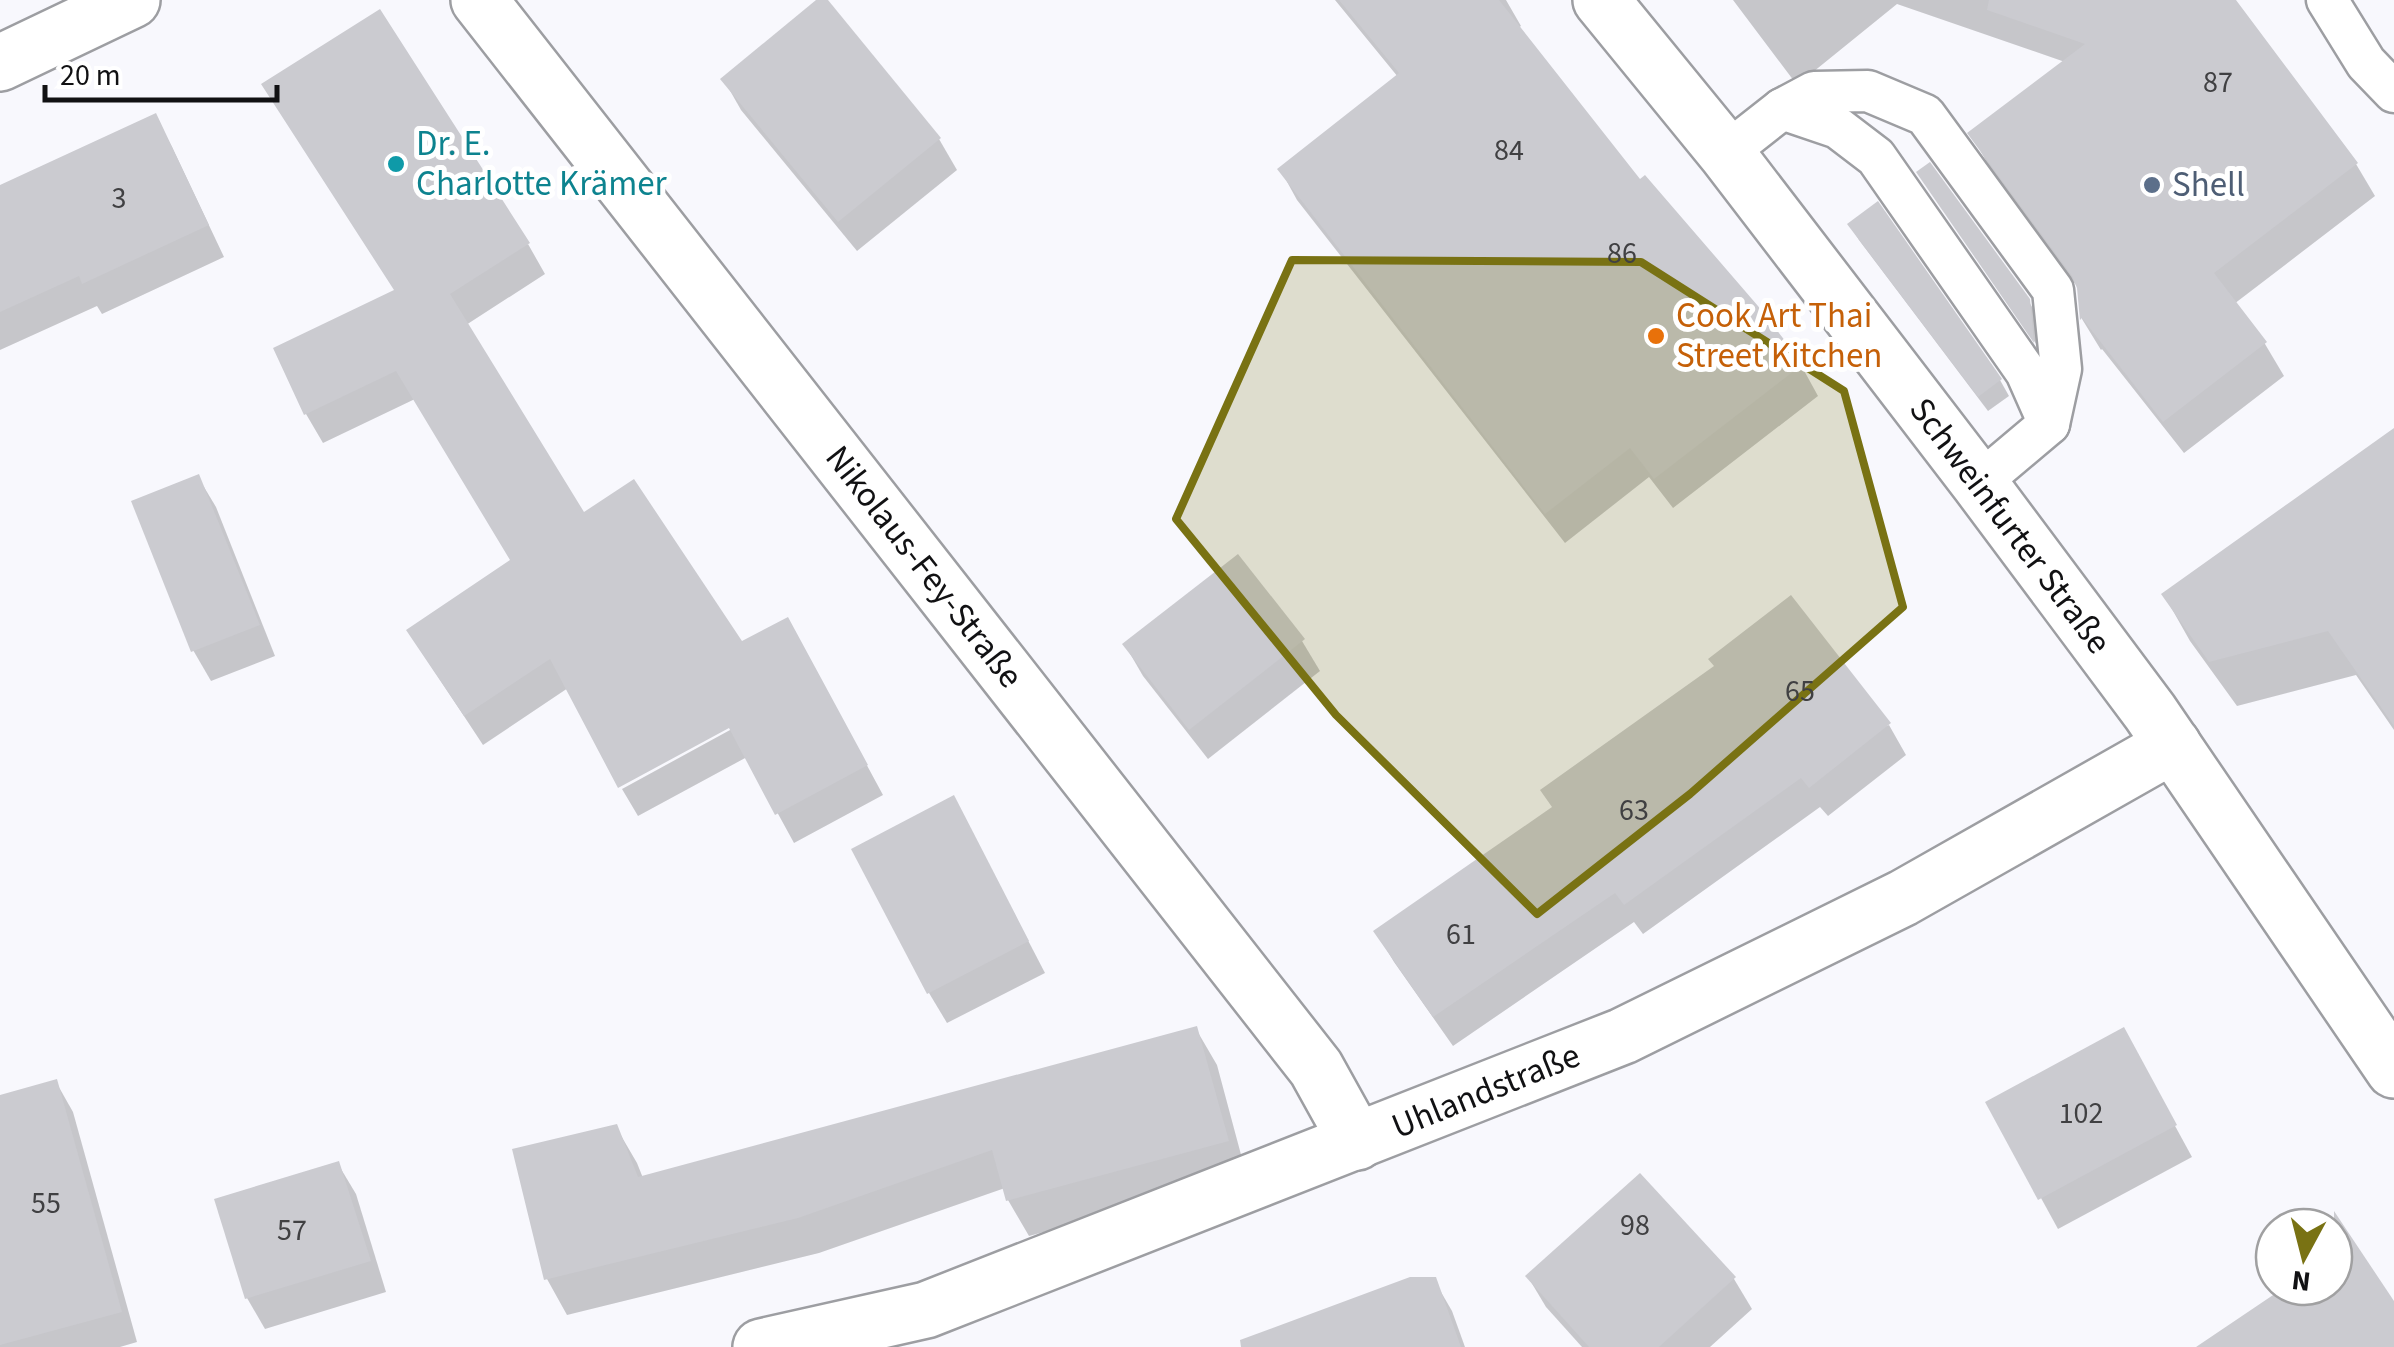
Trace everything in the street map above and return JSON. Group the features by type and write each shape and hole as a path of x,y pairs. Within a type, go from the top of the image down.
{"street":[{"path":"0,64 132,0"},
{"name":"Nikolaus-Fey-Straße","path":"479,0 1316,1068 1357,1142"},
{"name":"Schweinfurter Straße","path":"1601,0 1726,153 1979,483 2173,745 2394,1070"},
{"name":"Uhlandstraße","path":"761,1347 933,1328 1357,1142 1640,1028 1903,898 2173,745"}],"lane":[{"path":"2327,0 2366,63 2394,92"},
{"path":"1726,153 1782,109 1814,92 1868,91 1925,115 2053,290 2061,369 2049,424 1979,483"},
{"path":"1782,109 1838,128 1876,157 2026,372 2049,424"}],"highlighted area":[{"path":"1292,260 1641,262 1844,391 1903,607 1690,794 1537,914 1336,715 1176,519"}],"building":[{"path":"816,0 828,0 941,138 838,222 720,79"},
{"path":"1339,0 1499,0 1640,179 1645,175 1803,364 1654,479 1630,448 1545,514 1277,169 1399,73"},
{"path":"1989,0 2236,0 2358,163 2214,273 2267,342 2163,422 2080,320 2072,276 1967,133 2085,44 1987,10"},
{"path":"380,9 530,243 450,294 584,512 634,479 742,641 788,617 868,765 775,815 729,728 618,788 550,659 464,716 406,630 510,560 396,371 304,415 273,348 394,290 261,84"},
{"path":"156,113 209,225 82,284 79,276 0,312 0,185"},
{"path":"1930,162 2030,299 2034,343 1916,172"},
{"path":"1878,201 2002,379 1978,397 1847,224"},
{"path":"2394,428 2394,726 2328,631 2209,662 2161,594"},
{"path":"199,474 260,625 191,652 131,501"},
{"path":"1238,554 1305,639 1189,730 1122,644"},
{"path":"1791,595 1891,723 1809,788 1801,778 1624,905 1615,893 1433,1017 1373,931 1552,807 1540,790 1714,666 1708,659"},
{"path":"954,795 1029,941 927,994 851,849"},
{"path":"1197,1026 1229,1141 1006,1201 992,1150 798,1218 544,1280 512,1149 617,1124 638,1177"},
{"path":"2124,1027 2177,1125 2038,1200 1985,1102"},
{"path":"57,1079 122,1312 0,1345 0,1095"},
{"path":"339,1161 371,1261 245,1299 214,1199"},
{"path":"1640,1173 1736,1277 1659,1347 1589,1347 1525,1276"},
{"path":"2354,1241 2394,1301 2394,1347 2196,1347 2255,1307 2354,1307"},
{"path":"1410,1277 1436,1277 1461,1347 1241,1347 1240,1340"}],"place":[{"name":"Dr. E. Charlotte Krämer","path":"396,164"},
{"name":"Shell","path":"2152,185"},
{"name":"Cook Art Thai Street Kitchen","path":"1656,336"}]}
